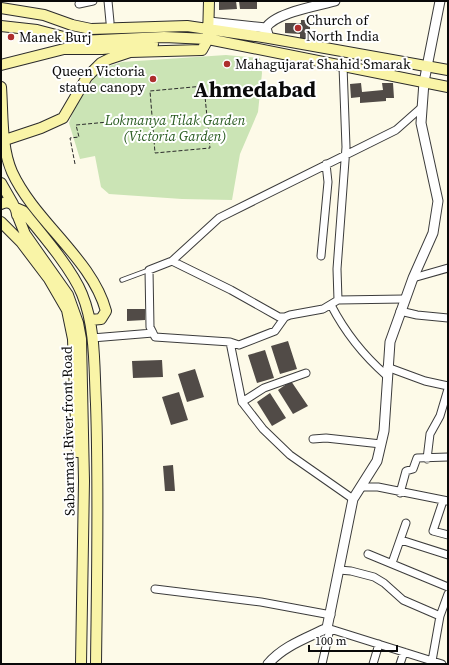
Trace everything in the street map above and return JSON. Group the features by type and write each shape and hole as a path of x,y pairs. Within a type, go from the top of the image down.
{"main road":[{"path":"5,140 41,128 63,118 87,77 101,63 109,59 130,52 202,50 209,30 209,1"},
{"path":"1,8 44,15 72,26 91,29 187,26 200,21 209,30 343,66 448,87"},
{"path":"1,26 37,30 79,41 181,37"},
{"path":"1,65 64,49 102,49 166,42 209,30 267,33 448,70"},
{"path":"1,87 5,140 12,171 24,193 89,275 102,296 106,311 101,319 90,320"},
{"path":"1,183 15,209 11,222 1,222"},
{"path":"1,204 8,202 15,209 23,210 69,271 82,293 90,320 98,463 99,572 96,664"},
{"name":"Sabarmati River front Road","path":"15,209 25,234 68,295 78,323 81,339 84,482 81,664"},
{"path":"1,222 21,242 49,279 67,310 73,339 78,494 76,664"}],"street":[{"path":"79,4 93,1"},
{"path":"108,1 110,22"},
{"path":"267,33 269,22 283,15 335,1"},
{"path":"322,664 353,499 377,461 384,431 386,371 390,342 404,299 433,233 438,200 421,123 424,82 437,2"},
{"path":"338,300 337,269 345,155 343,66"},
{"path":"285,317 275,331 239,345 230,342 155,337 150,327 149,270 172,261 219,218 396,130 422,107"},
{"path":"321,256 328,182 326,164"},
{"path":"172,261 231,290 279,317 324,309 338,300 404,299"},
{"path":"413,278 448,268"},
{"path":"331,305 341,324 368,360 386,371 448,386"},
{"path":"400,311 417,315 448,318"},
{"path":"92,338 153,333"},
{"path":"230,342 242,402 263,429 290,455 353,499"},
{"path":"242,402 264,388 306,373"},
{"path":"427,459 430,434 440,416 448,389"},
{"path":"313,439 326,438 381,444"},
{"path":"400,493 406,472 413,469 417,458 427,459 448,457"},
{"path":"361,487 378,487 400,493 445,501 433,530 448,535"},
{"path":"392,563 406,523"},
{"path":"401,540 448,553"},
{"path":"368,554 448,587"},
{"path":"339,570 351,571 374,577 384,583 403,600 440,616"},
{"path":"155,589 261,602 331,614"},
{"path":"432,661 440,616 448,594"},
{"path":"268,664 275,656 294,644 329,628 442,664"},
{"path":"372,664 379,644"},
{"path":"400,664 404,652"}],"lane":[{"path":"122,280 149,270"}],"path":[{"path":"204,86 210,148 155,153 152,118 150,91 204,86"},
{"path":"76,164 70,138 79,137 76,124 152,118"}],"green space":[{"name":"Lokmanya Tilak Garden (Victoria Garden)","path":"226,55 260,58 262,73 258,112 240,154 232,200 182,199 109,194 101,187 95,156 80,159 69,123 73,111 96,75 109,66 122,62"}],"building":[{"path":"219,1 236,1 237,9 219,10"},
{"path":"239,1 257,1 257,9 240,9"},
{"name":"Church of North India","path":"301,20 308,20 308,23 310,23 310,34 308,34 308,39 300,39 300,34 285,33 285,23 301,23"},
{"path":"361,83 362,92 383,90 382,83 393,83 394,98 386,98 386,101 360,103 360,97 351,98 350,84"},
{"path":"127,309 145,309 145,320 127,321"},
{"path":"288,341 297,369 280,374 271,346"},
{"path":"265,350 274,378 257,383 248,355"},
{"path":"162,360 163,377 133,378 132,361"},
{"path":"195,369 204,397 187,402 178,374"},
{"path":"291,381 308,406 293,414 278,390"},
{"path":"179,392 188,420 171,425 162,397"},
{"path":"270,393 286,418 272,426 257,402"},
{"path":"173,465 175,491 165,491 163,466"}],"place":[{"name":"Church of North India","path":"298,28"},
{"name":"Manek Burj","path":"11,37"},
{"name":"Mahagujarat Shahid Smarak","path":"227,64"},
{"name":"Queen Victoria statue canopy","path":"153,79"}],"district":[{"name":"Ahmedabad","path":"255,89"}]}
